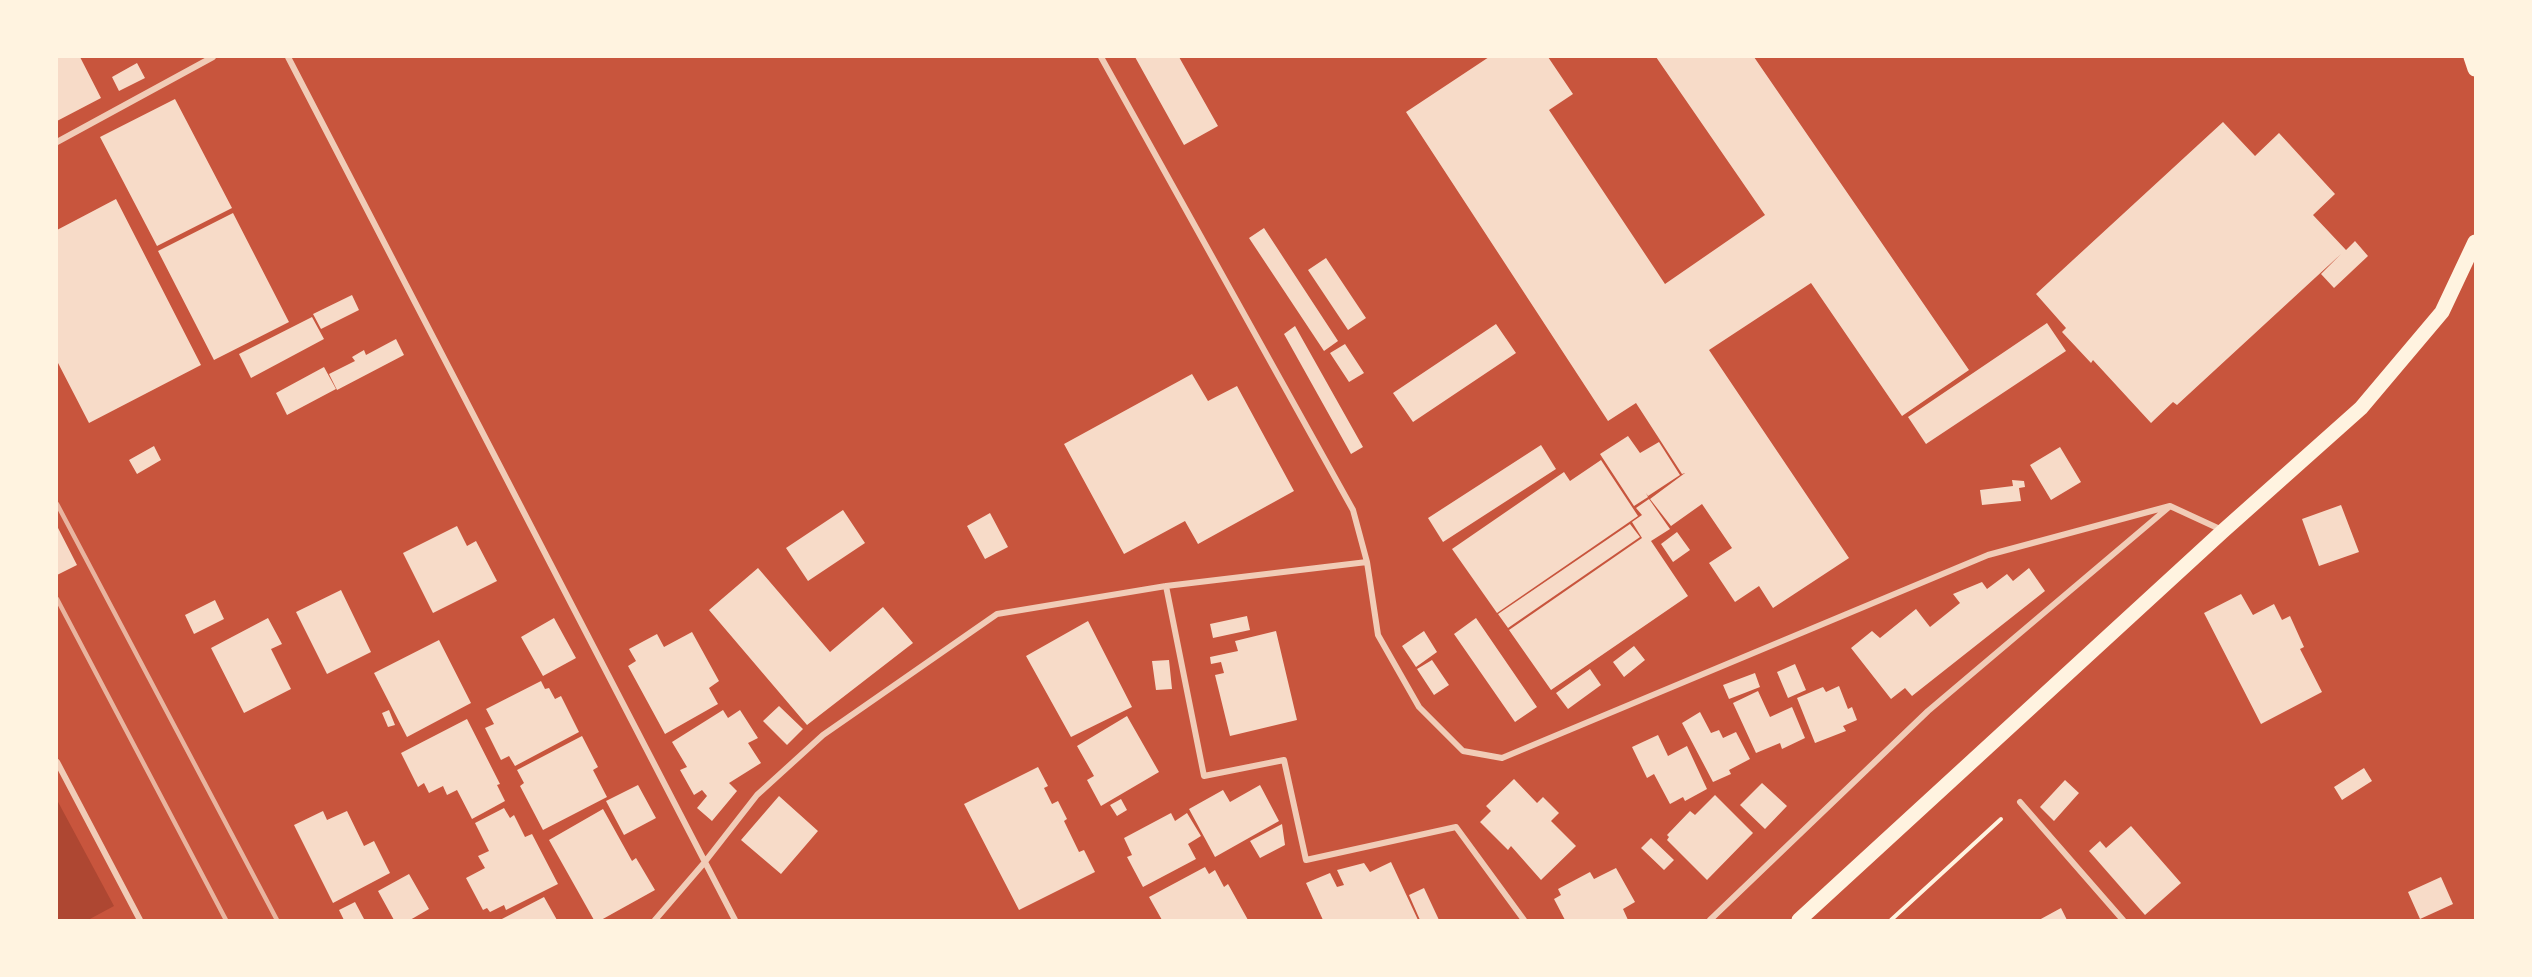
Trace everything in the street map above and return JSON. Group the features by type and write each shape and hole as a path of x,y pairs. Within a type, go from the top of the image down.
{"main road":[{"path":"2471,57 2475,69"},
{"path":"1798,920 2223,531 2361,408 2442,312 2475,242"}],"street":[{"path":"57,142 213,57"},
{"path":"288,57 735,920"},
{"path":"1101,57 1353,510 1367,562 1378,635 1419,707 1463,752 1502,758 1988,555 2170,506 2223,531"},
{"path":"1710,920 1928,711 2170,506"},
{"path":"655,920 757,795 823,735 997,614 1166,586 1367,562"},
{"path":"1166,586 1204,776 1284,760 1306,860 1456,827 1524,920"},
{"path":"57,762 140,920"},
{"path":"2020,802 2123,920"}],"path":[{"path":"1891,920 2020,802"}],"shaded area":[{"path":"57,800 114,906 88,920 57,920"}],"building":[{"path":"57,57 80,57 101,98 57,121"},
{"path":"1135,57 1179,57 1218,126 1184,145"},
{"path":"1489,57 1548,57 1573,94 1549,110 1665,284 1765,215 1656,57 1754,57 1969,370 1902,416 1811,283 1709,350 1849,558 1773,608 1759,586 1735,602 1709,563 1732,548 1702,504 1671,526 1650,499 1685,473 1682,474 1636,403 1608,421 1406,112"},
{"path":"137,63 145,78 119,91 112,77"},
{"path":"175,99 232,208 157,246 100,137"},
{"path":"2223,122 2255,156 2279,133 2335,194 2313,215 2346,250 2355,241 2368,256 2334,288 2321,274 2341,254 2177,405 2173,402 2151,423 2093,360 2091,363 2062,332 2066,328 2036,294"},
{"path":"116,199 201,365 89,423 57,361 57,230"},
{"path":"233,213 289,322 214,360 158,251"},
{"path":"1264,228 1338,341 1324,351 1249,238"},
{"path":"1326,258 1366,318 1348,330 1308,270"},
{"path":"352,295 359,310 321,329 313,314"},
{"path":"312,317 324,339 251,378 239,354"},
{"path":"2047,323 2066,351 1926,444 1908,417"},
{"path":"1496,324 1516,353 1413,422 1393,393"},
{"path":"1295,326 1363,447 1351,454 1284,334"},
{"path":"396,339 404,355 337,390 329,374 355,361 352,357 364,350 366,355"},
{"path":"1345,344 1364,373 1349,382 1330,353"},
{"path":"324,367 336,389 287,415 276,393"},
{"path":"1192,374 1208,401 1237,386 1294,491 1198,544 1185,521 1124,554 1064,444"},
{"path":"1628,436 1640,453 1659,442 1680,475 1648,496 1646,493 1648,497 1634,506 1600,454"},
{"path":"1541,445 1556,469 1443,542 1428,518"},
{"path":"154,446 161,460 137,474 129,460"},
{"path":"2060,447 2081,482 2051,500 2030,465"},
{"path":"1601,460 1638,516 1497,613 1452,549 1564,472 1570,481"},
{"path":"2012,480 2024,481 2025,487 2019,488 2021,501 1982,505 1980,490 2013,486"},
{"path":"1649,499 1670,529 1651,541 1688,596 1551,690 1509,630 1642,538 1632,522 1642,515 1636,508"},
{"path":"2341,505 2359,552 2319,566 2302,519"},
{"path":"843,510 865,543 808,581 786,548"},
{"path":"990,513 1008,547 985,559 967,526"},
{"path":"1630,524 1640,537 1508,628 1498,614"},
{"path":"57,526 77,565 57,575"},
{"path":"457,526 467,546 476,541 497,581 433,613 403,553"},
{"path":"1677,532 1690,550 1673,562 1661,544"},
{"path":"758,568 830,652 883,607 913,643 807,725 709,610"},
{"path":"2029,568 2045,591 1912,696 1905,688 1891,699 1851,648 1872,631 1880,638 1916,609 1930,627 1960,603 1953,594 1982,582 1987,589 2007,574 2013,581"},
{"path":"341,590 371,652 327,674 296,612"},
{"path":"2241,594 2253,615 2274,604 2282,620 2290,616 2304,647 2300,649 2322,692 2261,724 2204,613"},
{"path":"215,600 224,619 194,634 185,615"},
{"path":"1247,616 1250,630 1213,638 1210,624"},
{"path":"268,618 282,644 271,649 291,689 244,713 211,648"},
{"path":"554,618 576,658 543,676 521,637"},
{"path":"1476,618 1537,707 1515,722 1454,634"},
{"path":"1088,621 1132,707 1071,737 1026,656"},
{"path":"1276,631 1297,720 1230,736 1215,675 1224,673 1221,662 1211,664 1210,657 1238,651 1235,641"},
{"path":"1424,631 1437,652 1416,667 1402,646"},
{"path":"692,632 719,681 709,688 718,704 665,734 628,666 636,661 629,649 657,634 664,647"},
{"path":"439,640 471,703 407,737 374,673"},
{"path":"1634,646 1645,660 1624,677 1613,662"},
{"path":"1169,660 1172,689 1156,690 1152,661"},
{"path":"1432,660 1449,685 1434,695 1417,669"},
{"path":"1795,664 1806,690 1788,698 1777,672"},
{"path":"1590,669 1601,685 1568,709 1556,693"},
{"path":"1755,673 1760,687 1729,699 1723,685"},
{"path":"541,681 545,689 549,688 555,699 561,696 579,732 515,766 509,756 501,760 485,728 494,724 486,709"},
{"path":"1839,686 1848,709 1852,707 1857,720 1843,726 1846,731 1815,743 1797,698 1823,687 1826,692"},
{"path":"1758,691 1770,717 1792,707 1805,738 1782,749 1780,743 1756,753 1733,703"},
{"path":"779,706 803,729 787,745 763,721"},
{"path":"389,710 395,725 388,727 382,713"},
{"path":"723,710 728,718 740,710 758,738 748,743 761,763 729,783 737,791 712,821 697,808 707,796 702,790 694,795 680,770 687,767 672,742"},
{"path":"1700,712 1711,733 1719,730 1723,738 1736,732 1750,759 1729,770 1731,774 1713,782 1682,723"},
{"path":"1127,716 1159,772 1101,806 1087,780 1094,776 1077,746"},
{"path":"467,719 500,784 497,785 505,801 472,819 457,790 447,795 443,786 429,793 424,783 418,787 401,753"},
{"path":"1658,735 1668,756 1687,746 1707,789 1685,801 1683,797 1670,804 1654,774 1647,778 1632,747"},
{"path":"582,736 598,767 593,770 607,797 543,830 520,786 524,783 517,770"},
{"path":"1038,767 1048,786 1044,788 1052,804 1058,801 1067,819 1064,821 1079,852 1084,850 1095,872 1019,910 964,804"},
{"path":"2364,768 2372,781 2342,800 2334,787"},
{"path":"1514,779 1537,803 1543,797 1559,813 1551,821 1576,846 1541,880 1511,846 1508,850 1480,822 1491,811 1486,806"},
{"path":"2065,780 2079,793 2054,821 2040,807"},
{"path":"1762,783 1787,806 1765,829 1740,805"},
{"path":"638,785 656,818 624,835 606,801"},
{"path":"1260,785 1279,821 1215,857 1189,809 1223,790 1230,802"},
{"path":"1715,795 1753,833 1707,880 1667,840 1669,837 1667,835 1690,811 1695,815"},
{"path":"779,796 818,831 781,874 741,840"},
{"path":"1121,799 1127,810 1117,816 1110,805"},
{"path":"504,808 510,818 514,815 525,837 532,834 558,884 506,910 504,905 490,912 487,908 483,910 466,878 485,868 478,856 489,851 475,823"},
{"path":"603,809 632,861 636,858 655,890 601,920 594,920 549,840"},
{"path":"323,811 327,820 347,811 364,846 374,841 390,873 333,903 294,825"},
{"path":"1171,813 1175,821 1187,813 1201,836 1188,844 1196,859 1143,887 1127,857 1132,855 1124,838"},
{"path":"1282,824 1285,845 1260,858 1250,841"},
{"path":"2131,826 2181,883 2145,915 2089,851 2100,841 2106,848"},
{"path":"1651,838 1674,860 1664,870 1641,848"},
{"path":"1391,862 1418,920 1323,920 1306,883 1330,873 1337,887 1344,885 1337,870 1364,863 1370,872"},
{"path":"1205,867 1209,874 1215,870 1224,887 1228,884 1248,920 1162,920 1149,897"},
{"path":"1616,868 1635,902 1623,909 1628,920 1565,920 1554,899 1561,895 1558,889 1590,872 1594,879"},
{"path":"409,874 429,909 410,920 394,920 378,891"},
{"path":"2441,877 2453,904 2420,919 2408,892"},
{"path":"1424,888 1439,920 1420,920 1409,895"},
{"path":"544,897 557,920 500,920"},
{"path":"355,902 364,919 344,920 339,910"},
{"path":"2061,908 2067,920 2039,920"}],"railway":[{"path":"57,504 277,920"},
{"path":"57,599 226,920"}]}
